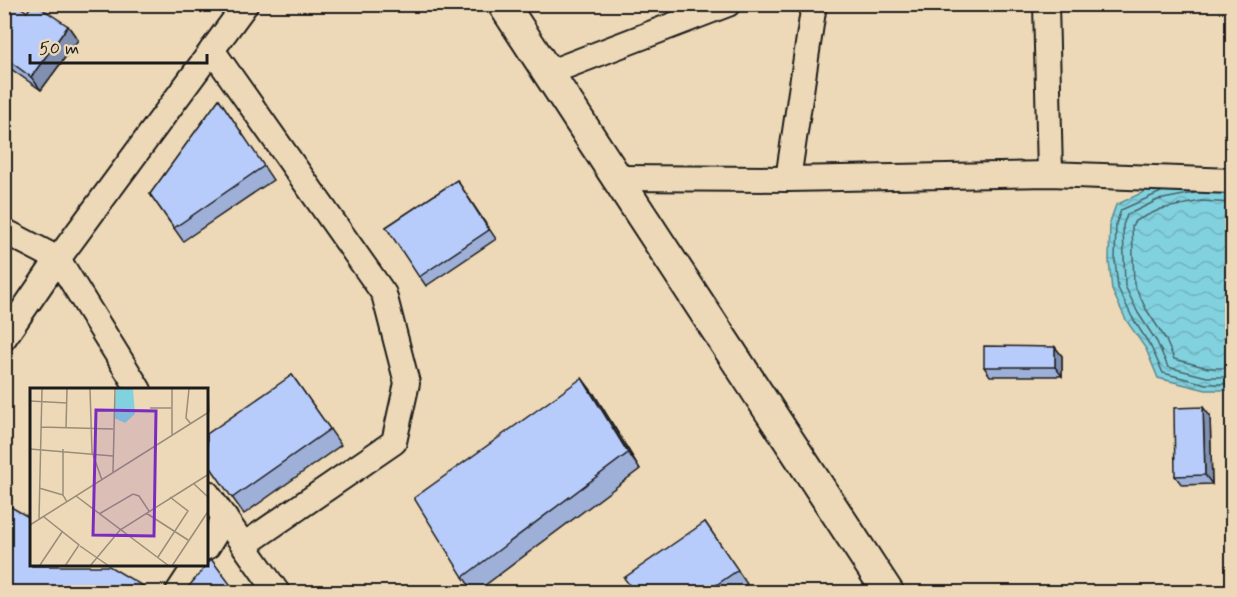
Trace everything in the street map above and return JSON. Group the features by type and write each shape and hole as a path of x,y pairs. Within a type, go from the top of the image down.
{"street":[{"path":"4,338 58,259 246,4"},
{"path":"502,4 888,592"},
{"path":"548,73 728,4"},
{"path":"788,179 814,4"},
{"path":"1046,4 1050,174"},
{"path":"212,50 384,294 407,383 394,442 244,545"},
{"path":"616,178 788,179 1050,174 1233,181"},
{"path":"4,231 58,259 138,388"},
{"path":"208,494 277,592"},
{"path":"208,545 225,518"},
{"path":"178,592 194,567"}],"water":[{"path":"1232,181 1232,390 1206,390 1158,378 1146,349 1126,320 1112,290 1109,261 1110,222 1116,205 1154,187"}],"building":[{"path":"4,4 16,4 27,12 35,4 68,26 31,77 4,57"},
{"path":"219,99 264,166 174,228 150,194"},
{"path":"457,180 489,230 419,277 386,227"},
{"path":"984,346 1055,347 1055,367 984,367"},
{"path":"292,375 330,429 232,498 208,463 208,433"},
{"path":"582,378 628,453 463,577 414,498"},
{"path":"1203,407 1205,475 1175,476 1174,408"},
{"path":"4,503 30,518 30,567 111,567 153,592 4,592"},
{"path":"705,522 738,570 706,592 635,592 624,578"},
{"path":"211,559 236,592 184,592 205,567 208,567"}]}
